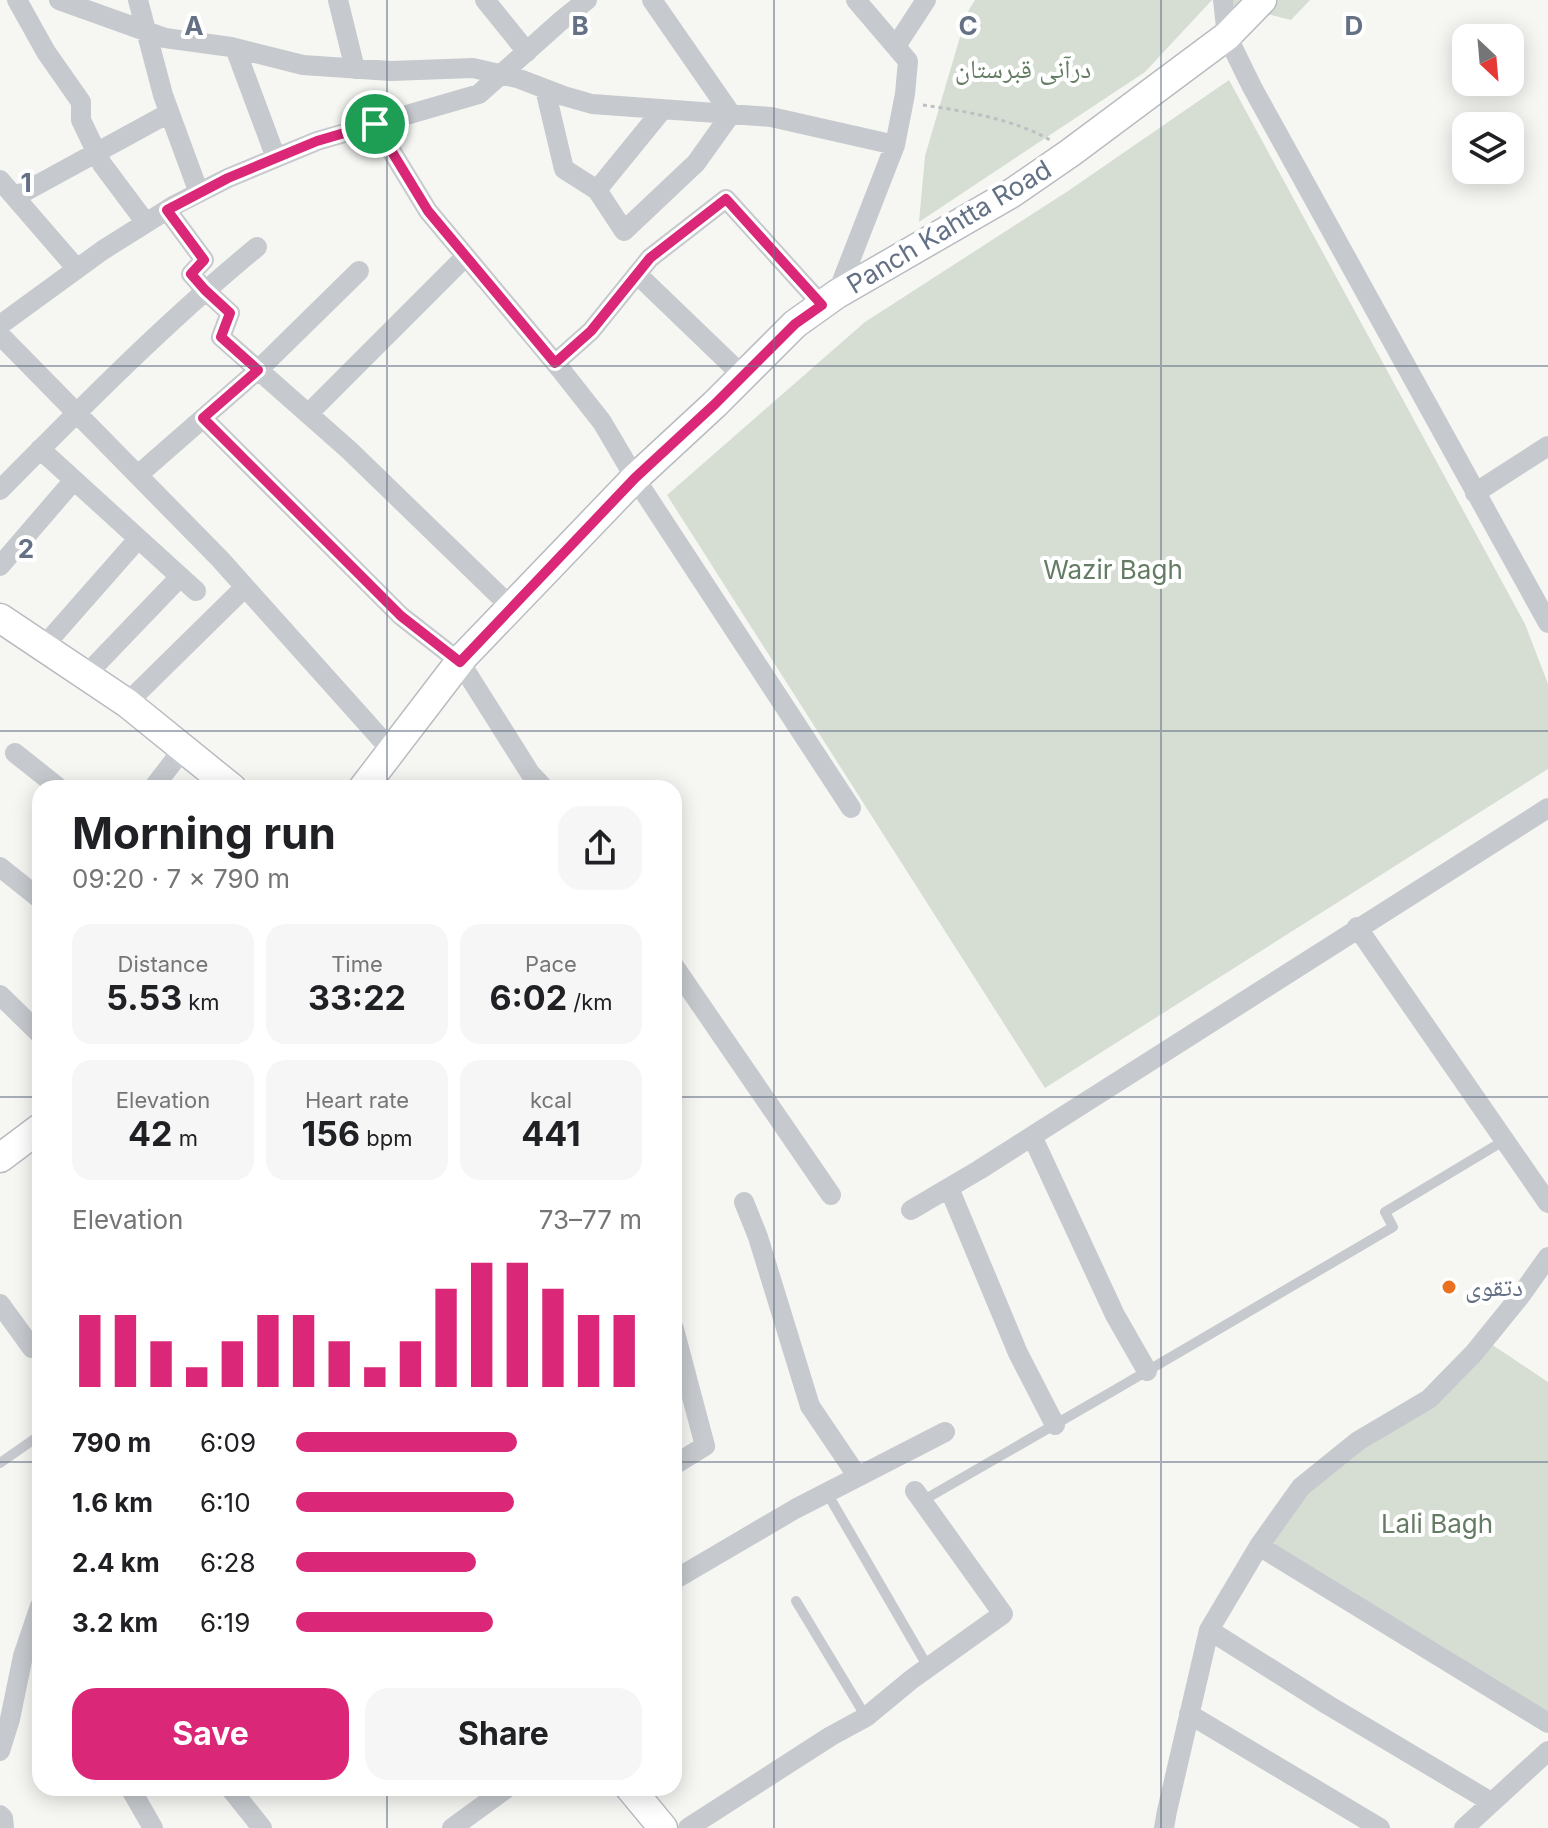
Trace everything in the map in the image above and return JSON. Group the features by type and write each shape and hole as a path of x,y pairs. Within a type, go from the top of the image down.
{"street":[{"path":"17,0 46,52 81,102 81,120 102,164 146,223"},
{"path":"59,0 84,5 165,38 235,48 303,65 391,71 473,68 517,78 592,104 771,117 895,145"},
{"path":"138,0 169,113 199,193"},
{"path":"338,0 355,69"},
{"path":"485,0 527,52"},
{"path":"391,750 245,587 77,413 2,321 146,223 199,193 317,141 479,94 587,0"},
{"path":"652,0 731,114"},
{"path":"555,363 591,331 650,258 726,199 830,300 895,145 908,61 856,0"},
{"path":"896,46 926,0"},
{"path":"1223,0 1227,36 1252,87 1548,623"},
{"name":"Panch Kahtta Road","path":"369,780 460,662 511,607 635,478 795,324 830,300 1012,193 1070,153 1227,36 1262,0"},
{"path":"235,48 276,158"},
{"path":"545,89 564,169 597,190 624,231 696,163 731,114"},
{"path":"597,190 663,109"},
{"path":"15,197 169,113"},
{"path":"375,124 428,211 602,422 635,478 851,808"},
{"path":"0,180 77,269"},
{"path":"167,210 204,260 191,274 230,313 221,337 349,450 511,607"},
{"path":"0,490 205,290 257,247"},
{"path":"308,414 466,256"},
{"path":"138,475 258,370 359,271"},
{"path":"637,274 743,376"},
{"path":"203,418 401,616 460,662 537,780"},
{"path":"1475,493 1548,446"},
{"path":"40,449 196,591"},
{"path":"0,566 74,480"},
{"path":"43,647 138,539"},
{"path":"85,676 180,577"},
{"path":"127,703 245,587"},
{"path":"0,618 127,703 222,780"},
{"path":"159,780 183,749"},
{"path":"15,753 49,780"},
{"path":"911,1210 1548,808"},
{"path":"0,867 32,893"},
{"path":"1357,927 1548,1203"},
{"path":"682,978 831,1195"},
{"path":"0,995 32,1026"},
{"path":"0,1158 32,1134"},
{"path":"1032,1136 1115,1315 1147,1371"},
{"path":"949,1188 1018,1353 1055,1425"},
{"path":"744,1202 758,1237 810,1406 858,1477"},
{"path":"1164,1828 1209,1630 1259,1546 1301,1487 1358,1441 1429,1399 1474,1353 1548,1257"},
{"path":"0,1304 7,1327 32,1348"},
{"path":"682,1359 705,1446 682,1460"},
{"path":"682,1575 795,1509 945,1432"},
{"path":"688,1828 866,1717 928,1667 1003,1614 919,1496"},
{"path":"1259,1546 1548,1723"},
{"path":"1209,1630 1491,1802"},
{"path":"0,1751 23,1656 32,1645"},
{"path":"1189,1714 1355,1821 1380,1828"},
{"path":"1464,1828 1548,1751"},
{"path":"135,1796 153,1828"},
{"path":"236,1796 262,1828"},
{"path":"452,1828 496,1796"},
{"path":"637,1796 663,1828"},
{"path":"0,1815 4,1828"}],"lane":[{"path":"919,1496 1055,1425 1393,1227 1385,1212 1505,1140"},
{"path":"0,1463 32,1441"},
{"path":"827,1493 928,1667"},
{"path":"796,1601 866,1717"}],"path":[{"path":"903,102 966,111 1034,131 1070,153"}],"green space":[{"name":"درآنی قبرستان","path":"975,0 1212,0 1145,72 919,222 925,156 967,13"},
{"path":"1212,0 1310,0 1291,20"},
{"name":"Wazir Bagh","path":"1229,80 1525,624 1548,684 1548,769 1045,1088 667,495 865,322 1068,191"},
{"name":"Lali Bagh","path":"1485,1340 1548,1382 1548,1727 1259,1546 1301,1487 1429,1399"}],"place":[{"name":"دتقوى","path":"1449,1287"}],"route":[{"path":"375,124 428,211 555,363 591,331 650,258 726,199 822,305 795,324 635,478 460,662 401,616 203,418 258,370 221,337 230,313 191,274 204,260 167,210 228,178 317,141 375,124"}]}
